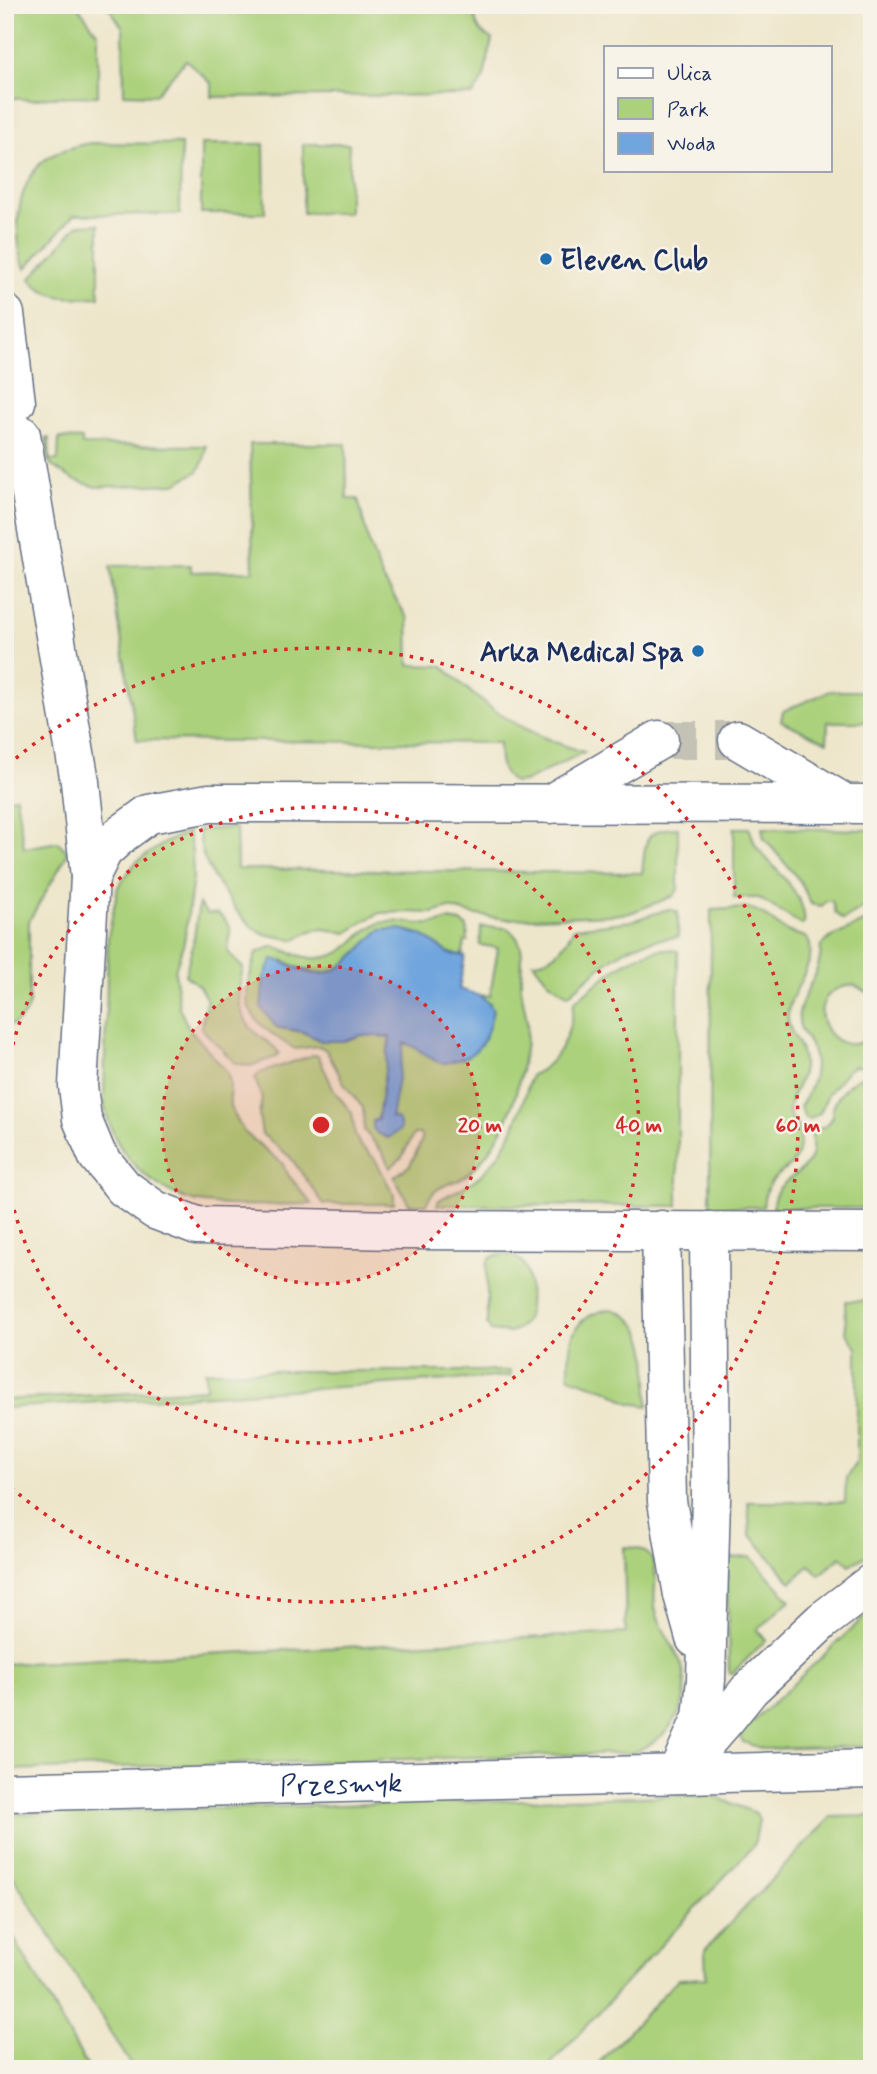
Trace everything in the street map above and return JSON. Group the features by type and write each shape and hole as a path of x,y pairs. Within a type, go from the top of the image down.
{"street":[{"path":"5,314 19,419 80,782 90,877 78,1086 82,1119 97,1155 124,1188 155,1210 197,1226 399,1230 872,1232"},
{"path":"550,804 659,740"},
{"path":"738,740 859,804"},
{"path":"90,877 103,852 149,814 209,803 859,804"},
{"path":"661,1230 667,1501 683,1595 706,1680"},
{"path":"677,1773 702,1717 706,1680 711,1498 709,1231"},
{"path":"677,1773 726,1720 750,1689 822,1621 872,1583"},
{"name":"Przesmyk","path":"5,1792 872,1769"}],"green space":[{"path":"5,5 77,5 98,34 98,96 31,100 5,97"},
{"path":"107,5 481,5 475,17 476,21 481,31 492,39 484,77 473,95 212,97 212,84 186,60 155,95 124,94 123,28"},
{"path":"91,143 181,144 180,214 74,215 25,269 18,228 25,187 40,164 51,156"},
{"path":"201,144 264,144 265,213 201,213"},
{"path":"303,144 349,144 349,213 303,213"},
{"path":"99,224 99,297 70,298 53,295 30,279 78,225"},
{"path":"46,438 49,438 50,460 58,460 59,438 82,439 82,445 206,446 204,460 198,471 175,484 96,487 74,480 52,466 48,460"},
{"path":"250,444 346,444 347,499 358,499 369,544 382,577 408,619 409,665 443,666 475,696 508,719 544,738 584,752 524,782 514,783 502,770 499,743 137,740 110,566 191,565 191,572 253,571"},
{"path":"830,691 872,691 872,722 828,722 827,742 781,721 783,711"},
{"path":"16,797 24,848 58,842 67,851 29,921 29,1004 21,1019 5,1026 5,799"},
{"path":"236,828 237,869 642,873 645,846 651,835 657,831 678,828 678,889 674,896 630,913 506,919 449,908 433,913 380,913 347,933 313,930 295,940 263,934 251,926 239,914 212,875 203,855 198,830"},
{"path":"734,828 749,828 758,849 795,893 804,913 802,925 759,898 734,898"},
{"path":"762,828 872,830 872,906 866,906 843,920 835,913 832,901 826,901 822,906 811,904 800,881 764,838"},
{"path":"188,832 193,878 184,942 175,970 179,1007 188,1027 227,1072 230,1082 230,1107 244,1132 282,1163 312,1204 226,1205 184,1198 151,1180 131,1162 111,1129 104,1102 108,937 118,887 136,862 166,842"},
{"path":"199,904 207,914 217,913 228,923 228,952 243,968 239,996 242,1013 251,1028 277,1050 279,1053 276,1057 250,1066 235,1063 201,1028 207,1000 199,986 185,975"},
{"path":"748,908 791,933 804,937 810,947 809,962 788,1011 789,1026 799,1045 803,1061 802,1075 789,1106 789,1112 800,1135 798,1151 791,1164 769,1185 763,1207 710,1207 711,910"},
{"path":"668,909 678,912 678,937 650,941 627,949 568,995 548,981 533,962 553,955 563,946 574,928 632,921"},
{"path":"872,918 872,995 854,985 835,990 824,1001 822,1013 825,1026 833,1037 844,1043 858,1043 872,1034 872,1067 854,1066 847,1071 828,1094 820,1113 810,1119 805,1118 800,1107 810,1087 815,1065 812,1050 799,1024 801,1005 818,966 821,946 830,938"},
{"path":"448,920 461,922 467,927 468,941 465,941 462,956 446,951 418,933 391,929 380,930 338,969 316,972 283,960 278,1028 303,1032 321,1041 344,1041 361,1035 390,1037 378,1119 373,1121 391,1118 404,1043 415,1045 490,1003 478,995 490,996 498,948 480,945 481,927 507,928 518,940 522,954 521,986 527,1032 520,1076 506,1122 490,1150 468,1174 435,1191 426,1204 409,1204 394,1177 410,1165 422,1140 420,1134 414,1134 402,1157 390,1168 383,1153 364,1130 363,1108 345,1085 326,1050 319,1046 295,1049 272,1034 258,1021 248,1005 248,986 256,953 274,946 304,957 323,958 341,951 377,924 430,924"},
{"path":"664,949 678,951 678,1206 437,1205 439,1200 484,1172 504,1147 517,1120 531,1075 549,1063 567,1035 574,1002 627,962"},
{"path":"313,1055 318,1056 335,1092 352,1113 355,1135 360,1145 375,1159 394,1195 394,1204 324,1204 290,1157 262,1134 259,1115 262,1099 255,1078 260,1073"},
{"path":"864,1076 872,1078 872,1208 773,1208 777,1191 810,1159 813,1130 828,1124 841,1093 854,1080"},
{"path":"496,1255 510,1256 522,1262 529,1281 528,1315 523,1325 509,1333 491,1331 487,1324 487,1264 489,1259"},
{"path":"845,1301 872,1301 872,1552 850,1565 841,1557 819,1575 810,1565 791,1582 750,1534 748,1502 845,1502 846,1478 857,1461 857,1348 846,1332"},
{"path":"611,1309 625,1315 642,1335 646,1348 648,1406 630,1403 607,1390 569,1377 574,1332 587,1318 597,1312"},
{"path":"205,1371 510,1371 511,1376 5,1408 5,1400 206,1389"},
{"path":"624,1547 643,1551 652,1559 656,1612 680,1661 685,1691 682,1705 668,1729 658,1739 631,1753 5,1770 5,1664 626,1633"},
{"path":"751,1557 790,1600 757,1630 766,1640 729,1674 727,1563 731,1558"},
{"path":"872,1613 872,1746 763,1749 743,1742 739,1735 861,1620"},
{"path":"710,1795 756,1813 759,1820 754,1845 546,2069 134,2069 5,1864 5,1814"},
{"path":"872,1816 872,2069 593,2069 678,1979 706,1978 705,1950 831,1817"},
{"path":"5,1924 8,1928 89,2069 5,2069"}],"water":[{"path":"401,929 423,936 450,954 465,956 459,989 483,998 493,1010 482,1043 477,1050 463,1058 442,1063 404,1043 391,1118 396,1118 400,1123 400,1130 388,1138 377,1133 373,1128 373,1121 378,1119 390,1037 361,1035 344,1041 321,1041 303,1032 276,1027 261,1007 264,977 273,959 303,971 326,973 346,963 380,930"}],"tunnel":[{"path":"659,740 738,740"}],"place":[{"name":"Eleven Club","path":"546,259"},
{"name":"Arka Medical Spa","path":"698,651"}]}
